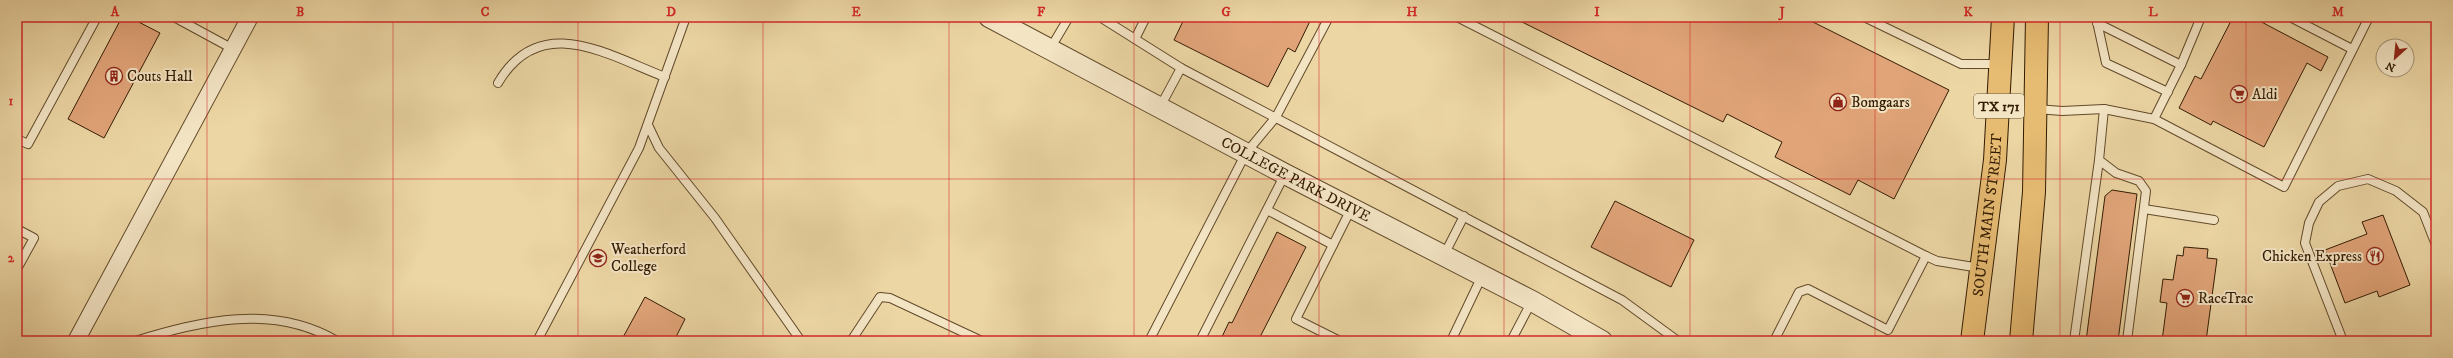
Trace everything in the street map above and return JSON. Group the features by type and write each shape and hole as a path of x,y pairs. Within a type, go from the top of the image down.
{"main road":[{"name":"SOUTH MAIN STREET","path":"1972,341 1995,160 2003,17"},
{"name":"TX 171","path":"2020,341 2030,255 2036,108 2036,17"}],"street":[{"path":"76,341 250,17"},
{"name":"COLLEGE PARK DRIVE","path":"990,17 1351,209 1532,301 1598,340"}],"lane":[{"path":"17,139 28,144 97,17"},
{"path":"174,17 233,49"},
{"path":"537,341 639,148 686,17"},
{"path":"1050,49 1069,17"},
{"path":"1100,17 1181,68 1622,300 1678,341"},
{"path":"1135,39 1146,17"},
{"path":"1149,341 1246,153 1276,117 1329,17"},
{"path":"1456,17 1926,256 1957,266 1981,268"},
{"path":"1864,17 1961,64 2001,64"},
{"path":"2154,119 2181,65 2201,17"},
{"path":"2290,17 2352,49"},
{"path":"2036,108 2062,111 2104,109 2154,119 2284,187 2369,17"},
{"path":"2096,20 2181,65"},
{"path":"2096,20 2106,62 2168,92"},
{"path":"498,83 507,68 522,54 540,45 562,42 587,47 665,77"},
{"path":"1160,107 1181,68"},
{"path":"2074,341 2099,160 2104,109"},
{"path":"648,125 659,148 715,218 801,341"},
{"path":"2099,160 2116,173 2139,181 2146,191 2127,341"},
{"path":"1200,341 1285,174"},
{"path":"2343,341 2305,243 2309,223 2319,202 2338,186 2368,179 2396,191 2423,212 2436,245"},
{"path":"1340,341 1296,319 1351,209"},
{"path":"1267,210 1333,244"},
{"path":"2144,210 2214,220"},
{"path":"1444,256 1464,216"},
{"path":"17,228 34,238 17,269"},
{"path":"1774,341 1799,292 1808,289 1888,330 1926,256"},
{"path":"1451,341 1483,276"},
{"path":"850,341 880,297 890,298 982,341"},
{"path":"1512,341 1532,301"},
{"path":"135,341 191,325 248,317 273,320 311,328 337,341"}],"building":[{"name":"Couts Hall","path":"122,17 129,17 160,33 104,138 68,119"},
{"path":"1185,17 1312,17 1295,52 1288,48 1268,87 1174,40"},
{"name":"Bomgaars","path":"1512,17 1803,17 1949,90 1894,199 1858,180 1850,195 1775,157 1782,142 1727,114 1723,122"},
{"name":"Aldi","path":"2233,17 2252,17 2328,57 2321,71 2307,63 2264,147 2213,121 2211,125 2179,108 2195,76 2201,79"},
{"path":"2112,190 2137,194 2118,341 2086,341 2105,196"},
{"path":"1615,201 1694,240 1671,287 1591,247"},
{"name":"Chicken Express","path":"2383,215 2410,285 2379,297 2377,291 2345,303 2325,250 2367,234 2362,222"},
{"path":"1277,232 1306,247 1258,341 1220,341 1229,322 1232,323"},
{"path":"2184,247 2208,249 2207,258 2217,259 2206,341 2162,341 2167,303 2160,302 2163,279 2173,280 2177,255 2183,256"},
{"path":"645,297 685,319 674,341 621,341"}],"place":[{"name":"Couts Hall","path":"114,76"},
{"name":"Aldi","path":"2239,94"},
{"name":"Bomgaars","path":"1838,102"},
{"name":"Chicken Express","path":"2375,256"},
{"name":"Weatherford College","path":"598,258"},
{"name":"RaceTrac","path":"2185,298"}]}
